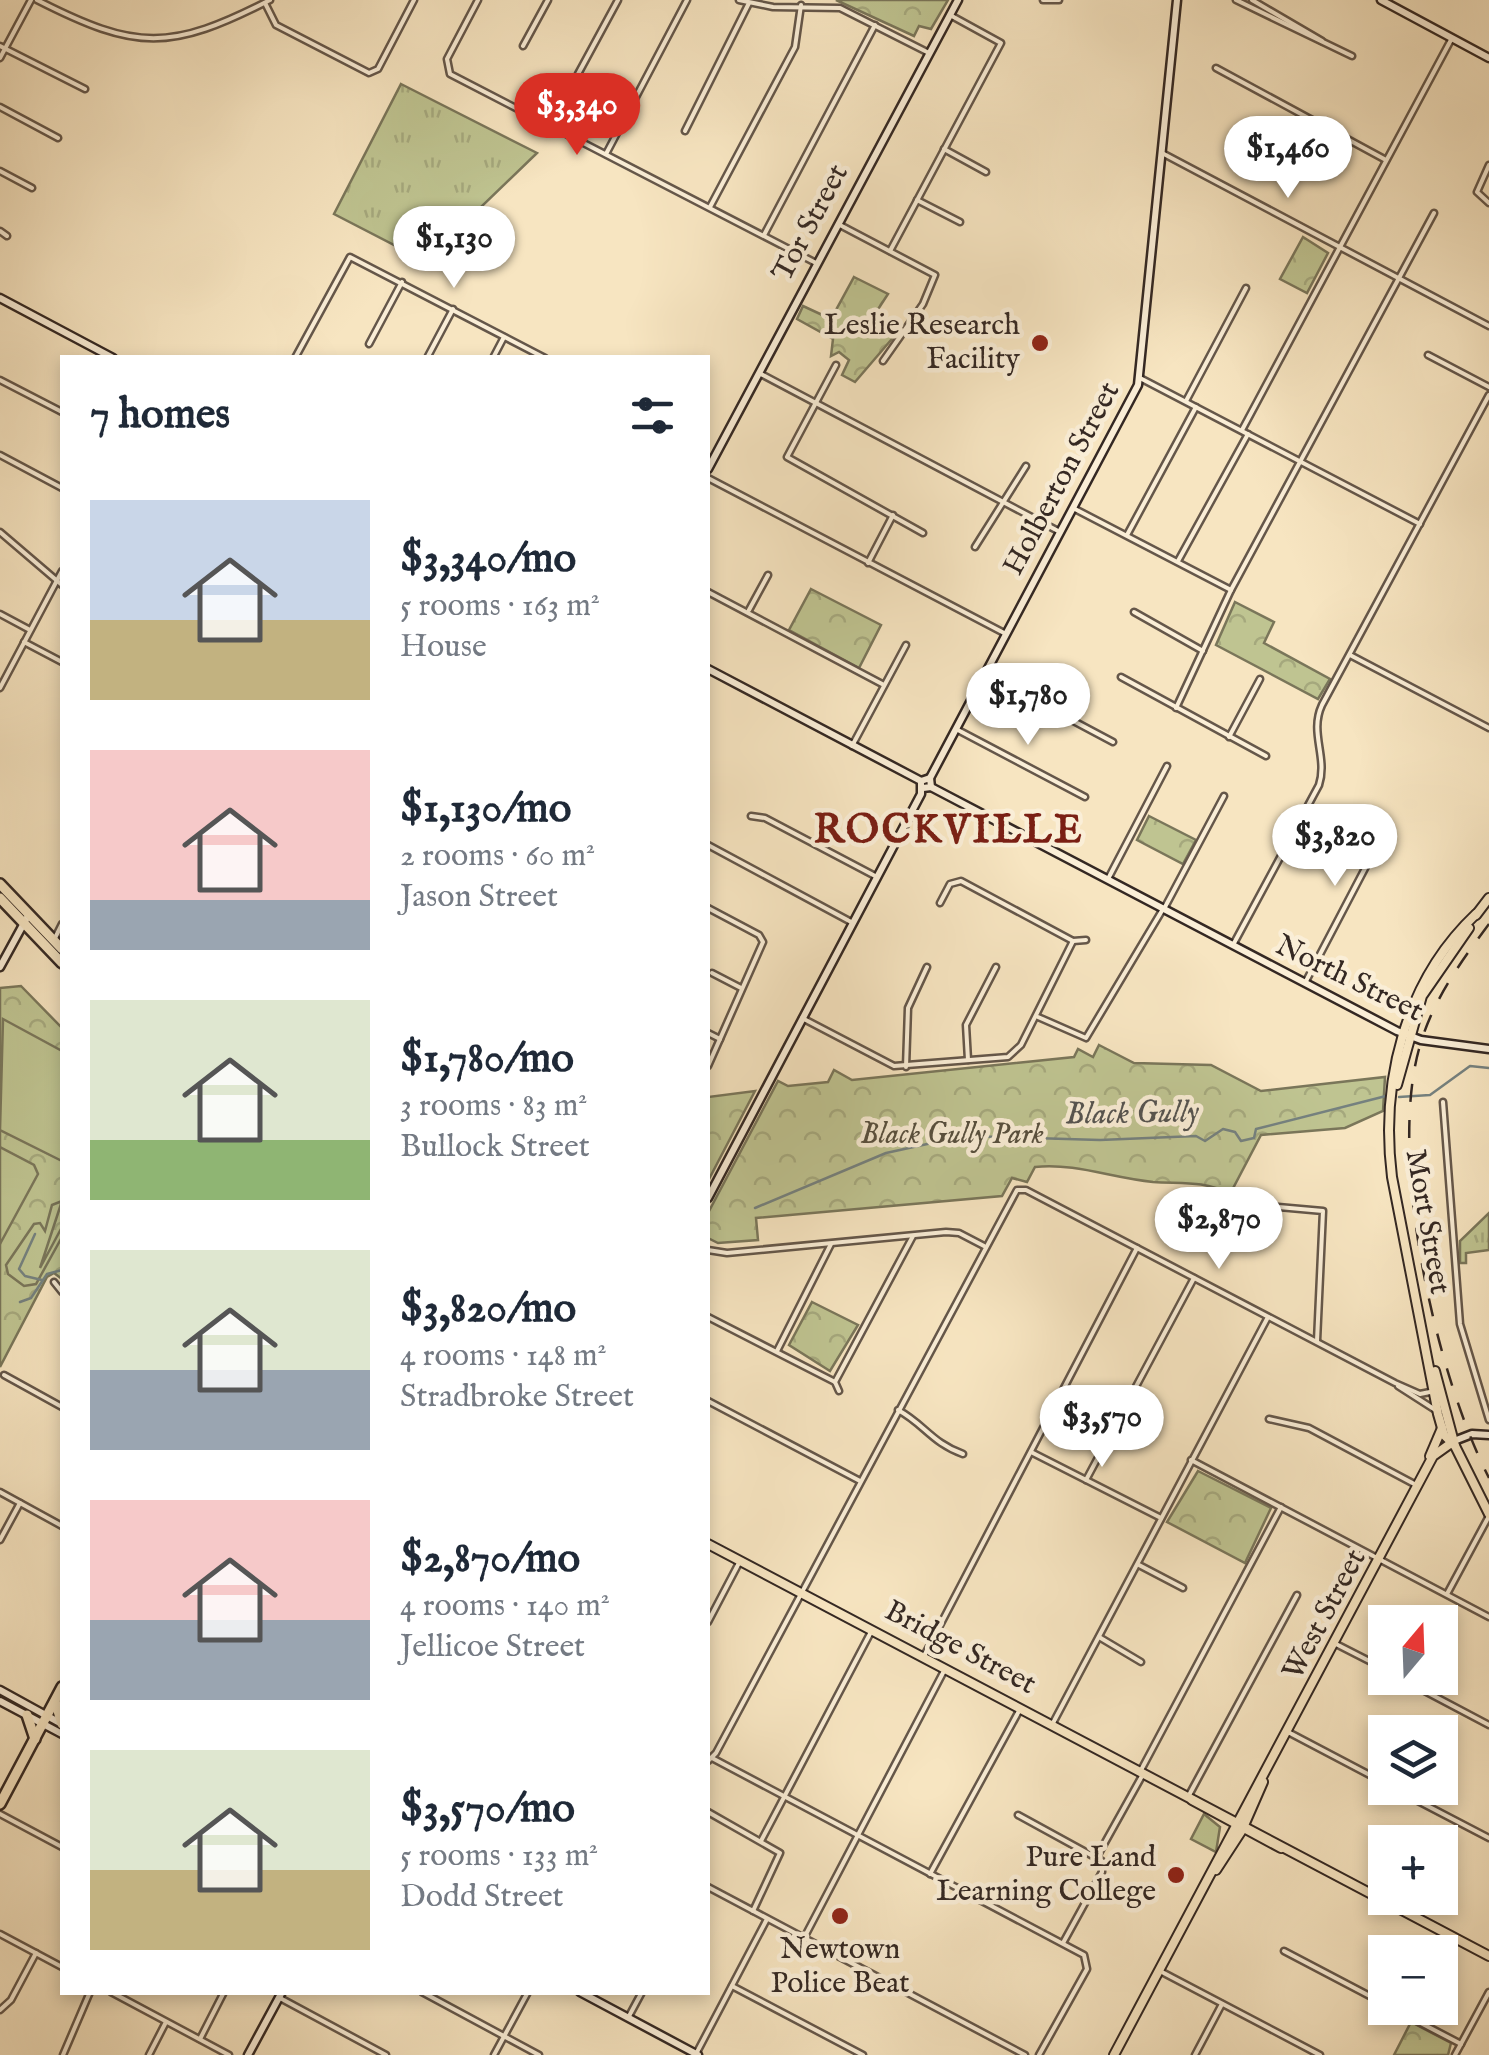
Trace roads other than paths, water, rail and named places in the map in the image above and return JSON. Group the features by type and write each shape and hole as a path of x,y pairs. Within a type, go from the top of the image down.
{"highway":[{"path":"0,884 60,960"},
{"path":"0,898 60,946"},
{"path":"0,1804 60,1691"},
{"path":"55,1702 60,1718"},
{"path":"27,1715 35,1738"}],"main road":[{"name":"Mort Street","path":"1489,898 1430,970 1406,1035 1392,1108 1392,1177 1442,1428 1489,1515"},
{"name":"Mort Street","path":"1429,1357 1453,1443"},
{"path":"1426,1469 1442,1428"},
{"name":"West Street","path":"1114,2055 1240,1825 1426,1469 1453,1443"},
{"name":"Bridge Street","path":"710,1545 1142,1772 1216,1817 1240,1825"},
{"name":"West Street","path":"1209,1878 1264,1777"},
{"name":"Bridge Street","path":"1188,1797 1202,1801 1240,1825 1489,1956"},
{"path":"1202,1801 1233,1809 1246,1804"},
{"path":"1216,1817 1223,1830 1217,1859"}],"street":[{"path":"0,58 2,48 34,0 94,29 130,39 169,39 198,33 268,1 276,25 369,73 378,69 414,0"},
{"path":"478,0 447,59 450,74 817,264"},
{"path":"522,46 548,0"},
{"path":"578,74 618,0"},
{"path":"606,154 687,0"},
{"path":"738,0 840,8 930,54"},
{"name":"Tor Street","path":"710,466 958,0"},
{"path":"1043,0 1059,0"},
{"name":"Holberton Street","path":"710,1194 1140,378 1176,0"},
{"path":"1236,0 1352,56"},
{"path":"1252,0 1322,41"},
{"path":"1381,0 1489,58"},
{"path":"685,131 749,3"},
{"path":"710,208 795,47 801,6"},
{"path":"890,251 1001,43 950,15"},
{"path":"764,235 876,25"},
{"path":"1178,562 1452,38"},
{"path":"2,48 84,89"},
{"path":"1216,68 1386,160"},
{"path":"0,107 58,138"},
{"path":"944,149 986,172"},
{"path":"1162,153 1489,326"},
{"path":"1489,166 1477,192 1489,203"},
{"path":"0,171 32,188"},
{"path":"917,200 960,222"},
{"path":"1176,708 1206,652 1231,590 1434,213"},
{"path":"838,224 929,270 935,283 883,361"},
{"path":"0,231 7,236"},
{"path":"297,355 350,257 539,355"},
{"path":"368,344 402,282"},
{"path":"1186,401 1246,288"},
{"path":"0,298 107,355"},
{"path":"429,355 453,310"},
{"path":"494,355 504,336"},
{"path":"1428,356 1489,387"},
{"path":"836,365 786,457 923,533"},
{"path":"759,373 1060,532"},
{"path":"1140,378 1420,524"},
{"path":"0,380 60,411"},
{"path":"1233,946 1306,813 1324,768 1316,716 1489,395"},
{"path":"1127,536 1196,407"},
{"path":"0,456 60,487"},
{"path":"975,547 1026,466"},
{"path":"710,479 1006,634"},
{"path":"1073,508 1231,590"},
{"path":"868,562 893,515"},
{"path":"0,532 60,583 0,688"},
{"path":"748,612 768,575"},
{"path":"710,593 884,685"},
{"path":"1134,612 1206,652"},
{"path":"0,614 30,630"},
{"path":"24,642 60,661"},
{"path":"852,746 906,646"},
{"path":"1350,655 1489,728"},
{"name":"North Street","path":"710,670 1406,1035 1489,1050"},
{"path":"984,674 1113,742"},
{"path":"1121,677 1266,756"},
{"path":"1229,737 1260,679"},
{"path":"956,729 1084,797"},
{"path":"1108,880 1167,766"},
{"path":"1037,1016 1086,1038 1224,796"},
{"path":"1305,983 1372,855 1365,843 1306,813"},
{"path":"751,816 765,818 877,877"},
{"path":"710,846 853,922"},
{"path":"940,903 950,884 961,881 1073,941 1086,940"},
{"path":"710,909 759,935 763,942 710,1062"},
{"path":"0,967 27,919"},
{"path":"54,940 60,928"},
{"path":"802,1018 894,1066 968,1061 1017,1052 1073,941"},
{"path":"906,1067 908,1008 927,967"},
{"path":"968,1061 966,1025 996,967"},
{"path":"712,973 741,988"},
{"path":"710,1034 720,1039"},
{"path":"1443,1102 1460,1324 1489,1420"},
{"path":"1039,2055 1088,1961 1063,1943 710,1760 1016,1190 1026,1190 1395,1383 1420,1394 1434,1388"},
{"path":"1235,1202 1323,1212 1316,1342"},
{"path":"710,1250 726,1254 959,1233 984,1246"},
{"path":"835,1382 913,1236"},
{"path":"777,1352 830,1244"},
{"path":"923,1657 1137,1248"},
{"path":"1086,1480 1194,1278"},
{"path":"54,1282 60,1290"},
{"path":"1052,1725 1268,1316"},
{"path":"710,1317 835,1382 839,1391"},
{"path":"4,1375 60,1405"},
{"path":"1395,1383 1438,1411"},
{"path":"710,1402 860,1481"},
{"path":"898,1410 916,1420 929,1438 963,1454"},
{"path":"1269,1419 1309,1428 1418,1486"},
{"path":"1453,1443 1487,1435"},
{"path":"1031,1452 1161,1518"},
{"path":"1191,1460 1489,1616"},
{"path":"0,1492 60,1525"},
{"path":"0,1540 20,1503"},
{"path":"1098,1855 1281,1507"},
{"path":"1447,1594 1489,1515"},
{"path":"710,1618 740,1561"},
{"path":"1137,1564 1183,1588"},
{"path":"1188,1797 1297,1595"},
{"path":"761,1841 872,1630"},
{"path":"1100,1637 1141,1662"},
{"path":"1335,1643 1368,1661"},
{"path":"804,1938 946,1669"},
{"path":"0,1690 60,1732"},
{"path":"1433,1695 1489,1724"},
{"path":"0,1701 27,1715 60,1724"},
{"path":"930,1874 1021,1709"},
{"path":"1288,1732 1368,1774"},
{"path":"1426,1805 1489,1838"},
{"path":"710,1813 780,1853 753,1911"},
{"path":"0,1814 60,1846"},
{"path":"1018,1815 1098,1855 1102,1861 1102,1872 1063,1943"},
{"path":"710,1888 1024,2055"},
{"path":"586,1995 697,2054 767,1918"},
{"path":"0,1934 60,1966"},
{"path":"1284,1951 1368,1995"},
{"path":"0,2010 11,2000 36,1953"},
{"path":"1160,1971 1320,2055"},
{"path":"732,1986 862,2055"},
{"path":"1455,2055 1489,1992"},
{"path":"64,2055 89,1995"},
{"path":"116,1995 229,2055"},
{"path":"200,2040 222,1995"},
{"path":"248,2055 281,1995 386,2055"},
{"path":"428,1995 539,2055"},
{"path":"494,2055 526,1995"},
{"path":"628,2018 640,1995"},
{"path":"1196,2055 1222,2004"},
{"path":"149,2055 166,2022"},
{"path":"1425,2025 1461,2044"}],"waterway":[{"name":"Black Gully","path":"1399,1097 1430,1095 1470,1066 1489,1068"},
{"name":"Black Gully","path":"755,1208 886,1153 964,1136 1100,1140 1196,1136 1205,1141 1223,1129 1235,1132 1241,1141 1254,1138 1256,1129 1386,1096"},
{"path":"35,1234 19,1269 25,1276 42,1280"},
{"path":"20,1302 31,1298 47,1274 60,1271"}],"railway":[{"path":"1489,924 1448,983 1425,1031 1411,1096 1409,1149 1422,1267 1435,1326 1451,1383 1489,1478"}],"place":[{"name":"Leslie Research Facility","path":"1040,343"},
{"name":"Pure Land Learning College","path":"1176,1875"},
{"name":"Newtown Police Beat","path":"840,1916"}],"district":[{"name":"ROCKVILLE","path":"949,831"}],"park label":[{"name":"Black Gully Park","path":"952,1135"}]}
